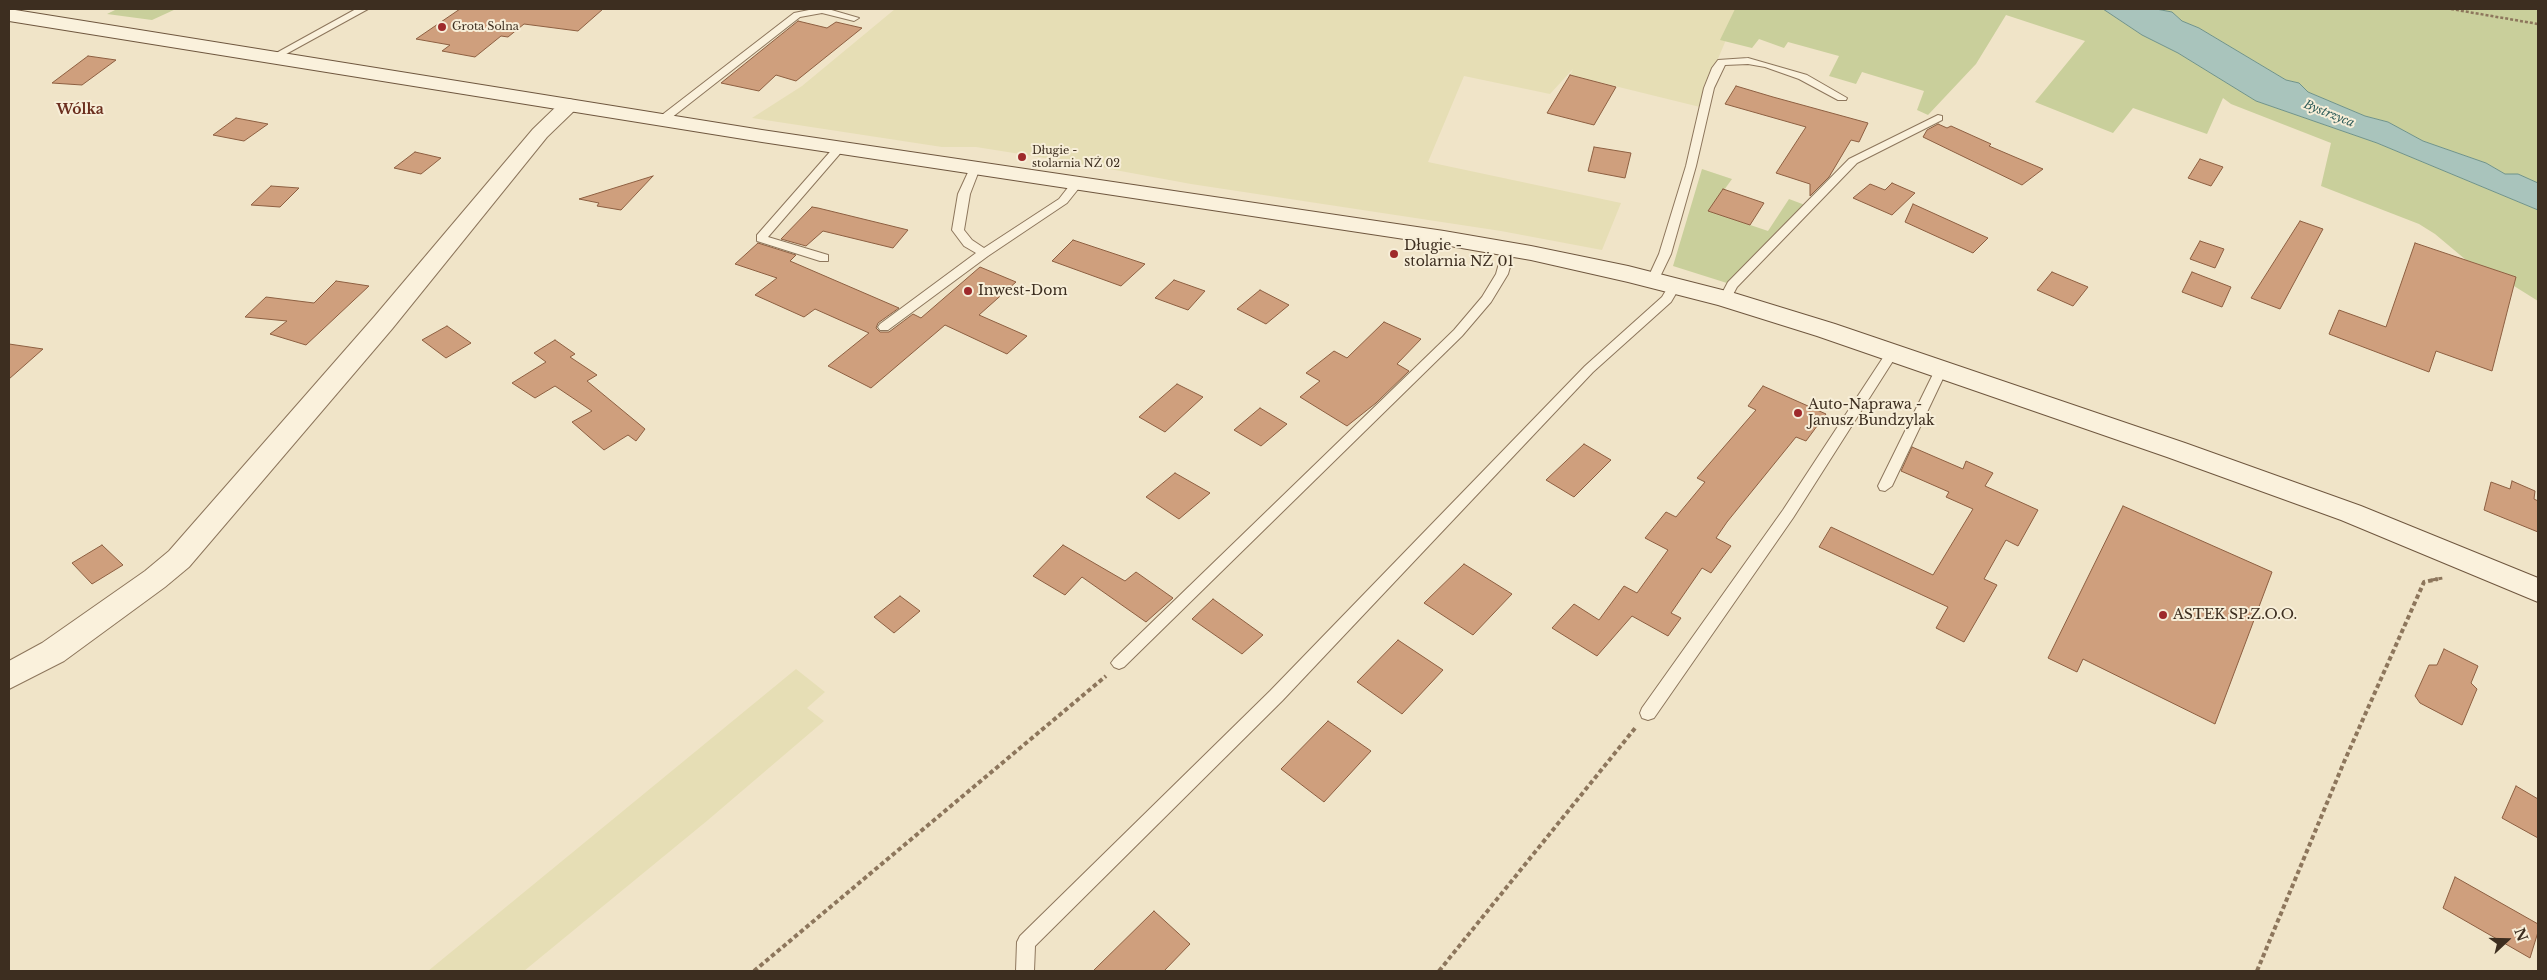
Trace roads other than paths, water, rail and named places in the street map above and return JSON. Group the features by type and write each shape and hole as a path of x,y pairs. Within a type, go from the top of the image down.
{"main road":[{"path":"9,15 662,120 1509,249 1664,283 1725,299 1892,353 2303,495 2538,590"},
{"path":"9,676 53,652 155,579 179,559 383,323 540,133 569,105"}],"lane":[{"path":"274,57 363,9"},
{"path":"662,120 798,15 822,10 854,18"},
{"path":"1025,971 1026,942 1276,696 1588,369 1661,304 1665,254 1691,166 1709,88 1717,68 1722,62 1748,61 1767,64 1803,77 1842,98"},
{"path":"1725,299 1732,285 1853,161 1938,118"},
{"path":"824,258 761,238 840,147"},
{"path":"975,168 964,194 958,230 968,242 984,253"},
{"path":"884,327 984,253 1063,201 1077,183"},
{"path":"1119,663 1458,333 1486,299 1502,274 1509,249"},
{"path":"1648,713 1788,514 1892,353"},
{"path":"1885,486 1941,370"}],"water":[{"name":"Bystrzyca","path":"2103,9 2156,9 2172,12 2182,21 2199,28 2286,80 2299,83 2308,92 2365,116 2388,122 2423,141 2486,163 2505,174 2518,174 2538,183 2538,210 2377,143 2256,101 2178,53 2142,35"}],"place":[{"name":"Grota Solna","path":"442,27"},
{"name":"Długie - stolarnia NŻ 02","path":"1022,157"},
{"name":"Długie - stolarnia NŻ 01","path":"1394,254"},
{"name":"Inwest-Dom","path":"968,291"},
{"name":"Auto-Naprawa - Janusz Bundzylak","path":"1798,413"},
{"name":"ASTEK SP.Z.O.O.","path":"2163,615"}],"district":[{"name":"Wólka","path":"80,110"}]}
